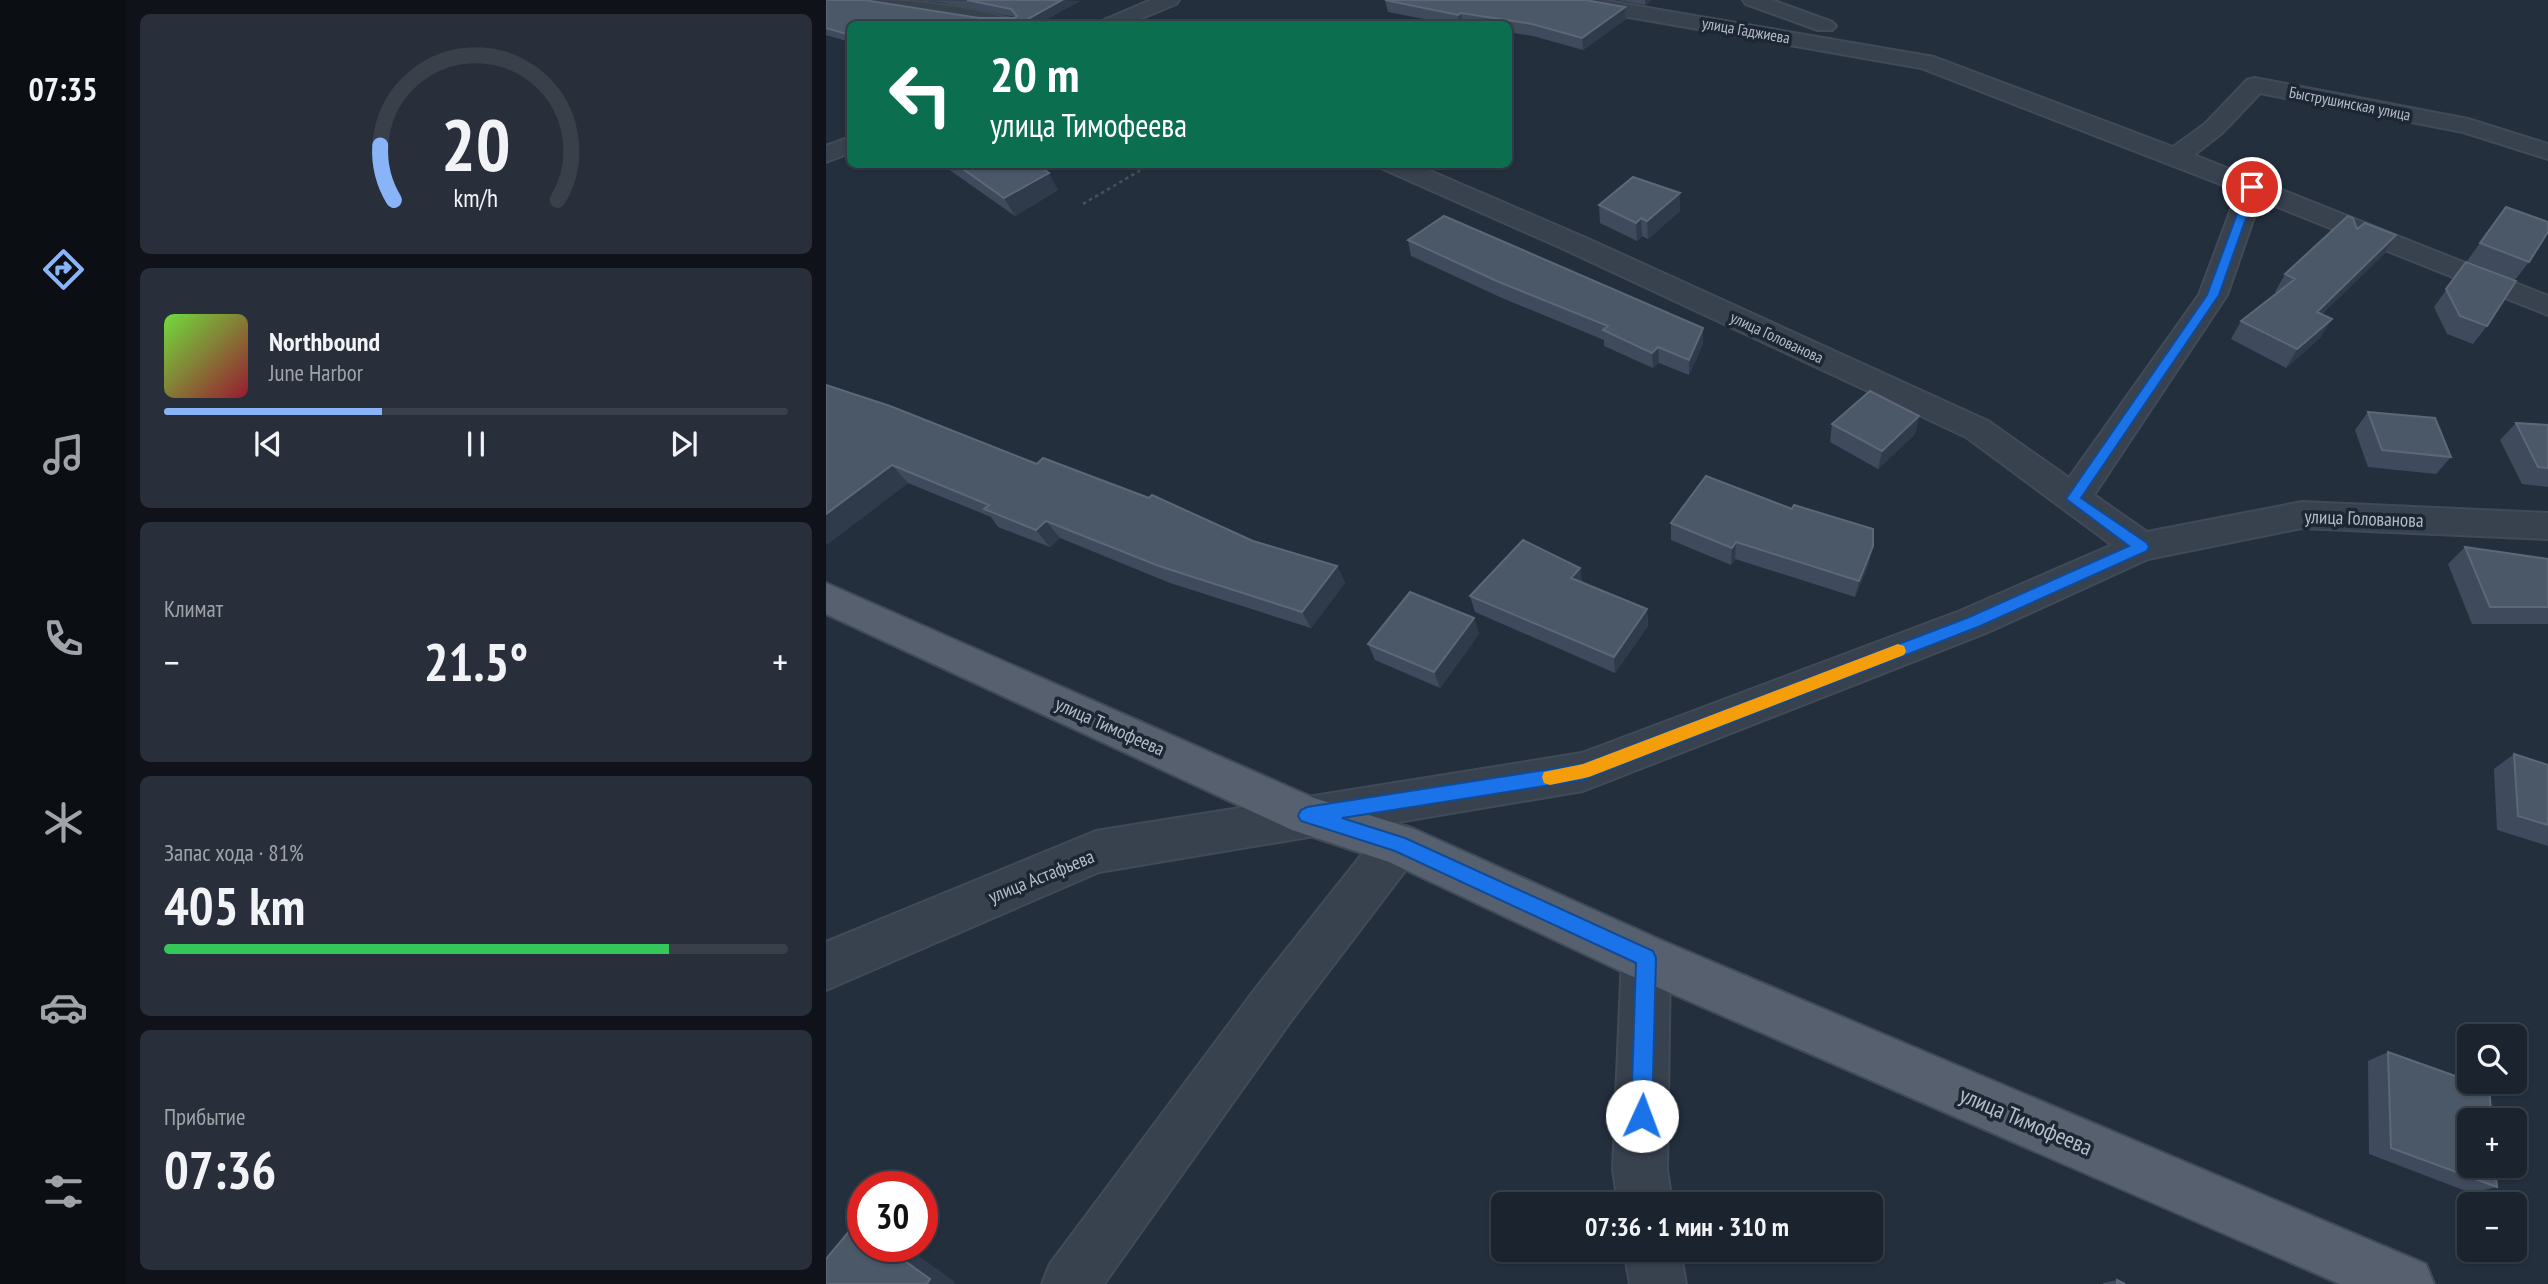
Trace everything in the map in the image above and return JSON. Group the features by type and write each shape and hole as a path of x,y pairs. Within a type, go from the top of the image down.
{"main road":[{"name":"улица Тимофеева","path":"826,598 1307,816 1398,844 1646,958 2406,1284"}],"street":[{"path":"870,0 953,11 995,21"},
{"path":"1118,21 1169,0"},
{"name":"улица Гаджиева","path":"1566,0 1926,62"},
{"name":"улица Гаджиева","path":"1753,0 2176,157 2548,306"},
{"name":"Быструшинская улица","path":"2176,157 2214,128 2255,85 2468,126 2548,152"},
{"path":"826,155 847,145"},
{"name":"улица Голованова","path":"1401,168 1576,244 1977,429 2141,547"},
{"path":"2073,499 2213,295 2252,187"},
{"name":"улица Голованова","path":"1307,816 1583,772 1972,622 2141,547 2302,515 2548,526"},
{"name":"улица Астафьева","path":"826,965 1096,852 1307,816"},
{"path":"1070,1284 1273,1005 1398,844"},
{"path":"1643,1192 1640,1169 1646,958"},
{"path":"1654,1262 1658,1284"}],"path":[{"path":"1083,204 1144,168"}],"building":[{"path":"826,0 864,0 979,18 1015,18 1017,16 1011,9 967,0 1062,0 1024,21 847,21 847,34 826,28"},
{"path":"1385,0 1585,0 1625,7 1582,38 1532,24 1461,13 1458,15"},
{"path":"962,168 1042,168 1049,173 1004,198"},
{"path":"1633,177 1680,193 1647,221 1641,218 1636,223 1599,205"},
{"path":"2506,207 2548,222 2548,232 2529,262 2480,243"},
{"path":"1444,216 1703,328 1689,360 1658,347 1652,353 1603,330 1608,326 1499,282 1408,240"},
{"path":"2348,216 2353,218 2357,229 2365,223 2396,235 2317,312 2332,319 2297,349 2241,321 2295,279 2285,274"},
{"path":"2466,262 2516,281 2487,326 2460,316 2446,289"},
{"path":"826,385 890,406 1037,464 1043,458 1149,498 1152,495 1253,541 1337,566 1302,612 1159,566 1046,521 1036,530 984,509 989,505 892,465 826,514"},
{"path":"1870,391 1919,416 1882,451 1832,424"},
{"path":"2368,412 2435,418 2451,457 2382,450"},
{"path":"2516,423 2548,425 2548,468 2538,467"},
{"path":"1706,476 1792,509 1794,505 1873,529 1873,546 1859,581 1736,542 1732,548 1671,523"},
{"path":"1523,540 1580,568 1571,578 1647,609 1614,657 1470,596"},
{"path":"2465,547 2548,559 2548,607 2490,607"},
{"path":"1410,592 1474,618 1434,672 1368,644"},
{"path":"2514,754 2548,765 2548,825 2518,816"},
{"path":"2388,1052 2457,1077 2457,1094 2490,1094 2491,1108 2457,1108 2457,1172 2391,1148"},
{"path":"2473,1178 2496,1178 2497,1187"},
{"path":"847,1234 847,1262 906,1262 930,1279 927,1284 826,1284 826,1259"}],"slow traffic":[{"path":"1550,777 1583,772 1898,651"}],"route":[{"path":"1642,1116 1646,958 1398,844 1307,816 1583,772 1972,622 2141,547 2073,499 2213,295 2252,187"}]}
